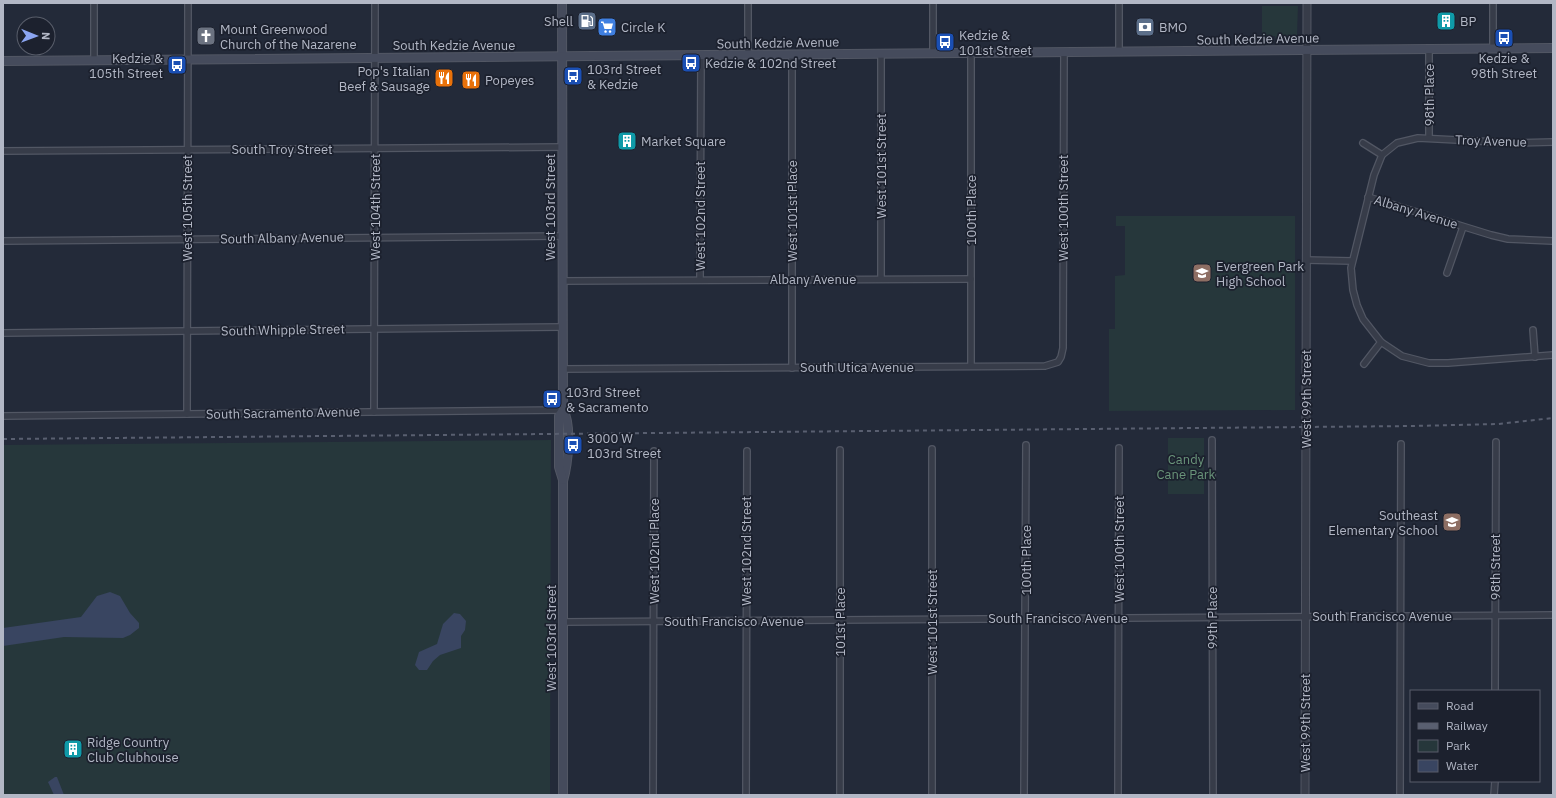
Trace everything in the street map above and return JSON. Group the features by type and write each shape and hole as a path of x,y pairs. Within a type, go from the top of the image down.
{"main road":[{"name":"West 103rd Street","path":"562,3 563,410 567,416 568,430 567,466 563,481 562,795"},
{"name":"South Kedzie Avenue","path":"3,61 1553,48"}],"street":[{"path":"94,3 94,60"},
{"name":"West 105th Street","path":"187,414 188,3"},
{"name":"West 104th Street","path":"374,412 375,3"},
{"path":"748,3 748,55"},
{"path":"933,3 933,54"},
{"path":"1119,3 1119,52"},
{"name":"West 99th Street","path":"1305,795 1307,3"},
{"path":"1493,3 1493,48"},
{"name":"98th Place","path":"1382,155 1389,148 1407,139 1429,138 1429,49"},
{"name":"West 100th Street","path":"1058,362 1063,348 1064,52"},
{"name":"100th Place","path":"970,366 971,53"},
{"name":"West 101st Street","path":"881,54 881,279"},
{"name":"West 101st Place","path":"792,55 792,368"},
{"name":"West 102nd Street","path":"700,280 701,56"},
{"name":"Troy Avenue","path":"1429,138 1516,143 1553,142"},
{"path":"1363,143 1382,155 1374,175 1352,260 1351,279 1357,305 1363,320 1381,342 1402,356 1429,363 1448,363 1553,355"},
{"name":"South Troy Street","path":"3,151 562,147"},
{"name":"Albany Avenue","path":"1368,197 1463,227 1508,239 1553,241"},
{"name":"Albany Avenue","path":"1447,272 1463,227"},
{"name":"South Albany Avenue","path":"3,241 562,236"},
{"path":"1306,260 1352,260"},
{"name":"Albany Avenue","path":"562,281 971,279"},
{"name":"South Whipple Street","path":"3,333 562,327"},
{"path":"1533,330 1535,357"},
{"path":"1364,364 1381,342"},
{"name":"South Utica Avenue","path":"563,369 1045,366 1058,362"},
{"name":"South Sacramento Avenue","path":"3,416 563,410"},
{"name":"99th Place","path":"1212,440 1213,795"},
{"name":"98th Street","path":"1495,690 1496,442"},
{"path":"1400,795 1401,444"},
{"name":"100th Place","path":"1024,795 1026,445"},
{"name":"West 100th Street","path":"1118,795 1119,448"},
{"name":"West 101st Street","path":"932,449 932,795"},
{"name":"101st Place","path":"840,450 840,795"},
{"name":"West 102nd Place","path":"653,795 654,451"},
{"name":"West 102nd Street","path":"746,451 746,795"},
{"name":"South Francisco Avenue","path":"563,622 1553,615"},
{"path":"1494,782 1494,795"}],"green space":[{"path":"1262,6 1298,6 1297,35 1289,40 1276,40 1275,36 1262,37"},
{"path":"1116,216 1295,216 1295,410 1109,411 1109,329 1115,329 1115,276 1125,275 1125,226 1116,226"},
{"name":"Candy Cane Park","path":"1168,438 1204,438 1204,494 1168,494"},
{"path":"551,440 550,795 3,795 3,445"}],"water":[{"path":"110,592 120,596 130,613 139,623 139,628 130,635 123,638 64,637 3,646 3,628 81,617 97,596"},
{"path":"454,613 460,614 466,621 465,630 461,636 461,648 440,655 433,661 427,670 419,670 415,665 419,652 437,644 443,624"},
{"path":"57,777 64,795 54,795 48,782"}],"railway":[{"path":"3,439 1413,426 1498,424 1553,418"}],"place":[{"name":"Shell","path":"587,21"},
{"name":"BP","path":"1446,21"},
{"name":"Circle K","path":"607,27"},
{"name":"BMO","path":"1145,27"},
{"name":"Mount Greenwood Church of the Nazarene","path":"206,36"},
{"name":"Kedzie & 98th Street","path":"1504,38"},
{"name":"Kedzie & 101st Street","path":"945,42"},
{"name":"Kedzie & 102nd Street","path":"691,63"},
{"name":"Kedzie & 105th Street","path":"177,65"},
{"name":"103rd Street & Kedzie","path":"573,76"},
{"name":"Pop's Italian Beef & Sausage","path":"444,78"},
{"name":"Popeyes","path":"471,80"},
{"name":"Market Square","path":"627,141"},
{"name":"Evergreen Park High School","path":"1202,273"},
{"name":"103rd Street & Sacramento","path":"552,399"},
{"name":"3000 W 103rd Street","path":"573,445"},
{"name":"Southeast Elementary School","path":"1452,522"},
{"name":"Ridge Country Club Clubhouse","path":"73,749"}]}
